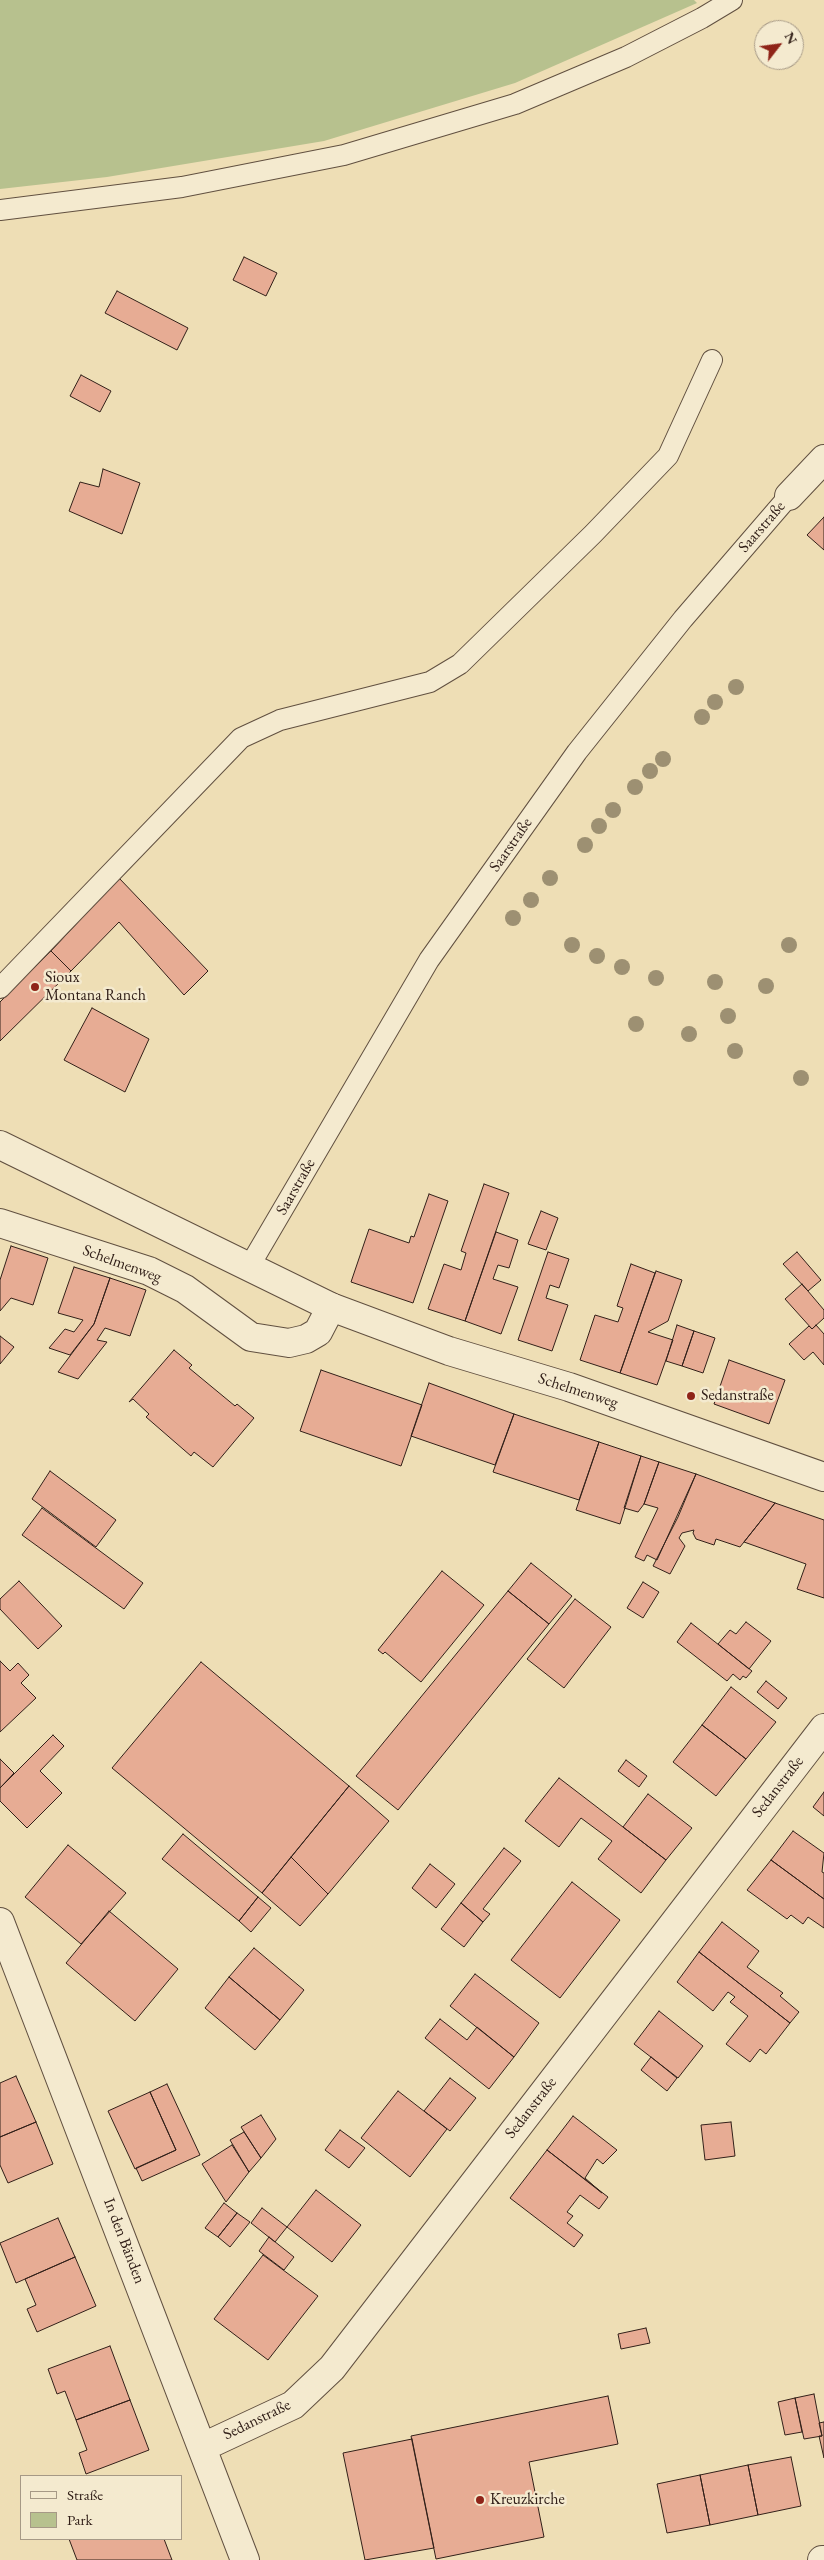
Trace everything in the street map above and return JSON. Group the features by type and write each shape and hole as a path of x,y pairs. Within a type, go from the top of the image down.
{"street":[{"name":"Saarstraße","path":"789,496 824,459"},
{"name":"Schelmenweg","path":"0,1145 331,1307 449,1351 569,1387 824,1477"},
{"name":"Schelmenweg","path":"0,1224 149,1271 185,1289 251,1337 289,1343 306,1339 318,1332 331,1307"},
{"name":"Sedanstraße","path":"204,2447 293,2404 332,2368 824,1728"},
{"name":"In den Bänden","path":"0,1922 246,2560"}],"lane":[{"path":"0,210 73,199 182,187 344,155 515,104 626,56 702,18 732,0"},
{"path":"0,988 241,738 280,720 430,682 460,664 593,534 668,456 712,360"},
{"name":"Saarstraße","path":"249,1267 429,960 577,752 683,618 789,496"}],"green space":[{"path":"0,0 694,0 697,3 515,83 324,141 107,177 0,189"}],"building":[{"path":"244,257 277,273 266,296 233,280"},
{"path":"117,291 188,328 177,350 105,313"},
{"path":"81,375 111,391 100,412 70,396"},
{"path":"103,469 140,483 122,534 69,511 80,482 99,487"},
{"path":"824,517 824,550 807,535"},
{"path":"119,878 208,971 184,995 119,922 71,971 51,951"},
{"name":"Sioux Montana Ranch","path":"51,951 71,971 0,1041 0,1002"},
{"path":"92,1008 149,1039 125,1092 64,1060"},
{"path":"484,1184 509,1193 465,1321 428,1309 444,1264 461,1270 466,1253 461,1251"},
{"path":"429,1194 448,1201 413,1303 351,1282 369,1229 409,1243 411,1236 414,1237"},
{"path":"541,1211 558,1218 546,1250 528,1244"},
{"path":"496,1232 518,1240 509,1268 498,1265 493,1279 518,1287 501,1334 465,1321"},
{"path":"11,1246 48,1258 33,1305 11,1298 0,1311 0,1280"},
{"path":"548,1252 569,1259 559,1288 550,1285 546,1298 568,1305 552,1351 518,1340"},
{"path":"797,1252 821,1280 808,1291 783,1264"},
{"path":"631,1264 655,1273 620,1373 580,1360 595,1315 618,1322 623,1308 617,1306"},
{"path":"74,1267 110,1278 94,1324 70,1355 49,1348 65,1329 74,1332 83,1320 58,1313"},
{"path":"656,1271 682,1280 668,1321 648,1332 673,1340 657,1385 620,1373"},
{"path":"110,1278 146,1290 130,1336 105,1328 97,1340 107,1342 78,1379 58,1372 94,1324"},
{"path":"802,1284 824,1310 824,1318 812,1329 785,1299"},
{"path":"677,1325 694,1331 682,1366 666,1361"},
{"path":"816,1325 824,1334 824,1365 813,1352 804,1360 789,1344 809,1326 812,1329"},
{"path":"694,1331 715,1338 703,1373 682,1366"},
{"path":"0,1336 14,1347 0,1364"},
{"path":"174,1350 192,1365 189,1368 235,1406 237,1404 254,1418 213,1467 194,1452 191,1456 146,1417 149,1414 133,1399 129,1402"},
{"path":"729,1360 785,1380 769,1424 714,1404"},
{"path":"321,1370 422,1405 401,1466 300,1431"},
{"path":"429,1383 514,1414 495,1465 411,1436"},
{"path":"514,1414 599,1442 579,1500 493,1472"},
{"path":"599,1442 641,1456 620,1524 576,1510"},
{"path":"641,1456 659,1462 644,1504 638,1512 624,1508"},
{"path":"659,1462 696,1474 657,1560 647,1555 644,1561 635,1557 658,1508 644,1504"},
{"path":"50,1471 116,1520 96,1547 32,1499"},
{"path":"696,1474 775,1503 740,1547 716,1539 714,1545 696,1539 693,1533 694,1530 682,1533 679,1538 685,1546 670,1574 653,1566 678,1517"},
{"path":"775,1503 824,1520 824,1598 797,1589 806,1564 744,1542"},
{"path":"42,1508 143,1583 124,1609 22,1535"},
{"path":"531,1563 572,1596 549,1624 508,1591"},
{"path":"442,1571 484,1605 421,1682 385,1652 383,1654 378,1650"},
{"path":"19,1581 62,1626 38,1649 0,1609 0,1599"},
{"path":"643,1582 659,1592 643,1618 627,1608"},
{"path":"508,1591 549,1624 398,1810 356,1776"},
{"path":"575,1599 611,1627 564,1688 527,1659"},
{"path":"746,1622 771,1641 749,1669 718,1644 730,1630 736,1634"},
{"path":"691,1623 752,1671 746,1678 743,1676 740,1680 733,1674 727,1681 677,1642"},
{"path":"0,1661 10,1671 18,1663 29,1675 21,1683 36,1698 0,1732"},
{"path":"201,1662 349,1786 262,1893 112,1768"},
{"path":"766,1681 787,1698 778,1709 757,1692"},
{"path":"731,1687 776,1722 746,1759 702,1725"},
{"path":"702,1725 746,1759 716,1796 673,1762"},
{"path":"53,1735 64,1746 40,1771 62,1793 27,1828 0,1801 0,1788"},
{"path":"0,1759 14,1773 0,1788"},
{"path":"626,1760 647,1776 639,1787 618,1771"},
{"path":"559,1778 666,1860 641,1893 598,1859 612,1841 581,1818 559,1847 525,1821"},
{"path":"349,1786 389,1821 328,1894 291,1857"},
{"path":"824,1792 824,1816 813,1807"},
{"path":"648,1794 692,1828 666,1860 623,1827"},
{"path":"793,1831 824,1853 822,1872 824,1873 824,1899 771,1860"},
{"path":"183,1834 258,1897 239,1921 162,1859"},
{"path":"68,1845 126,1893 81,1944 25,1897"},
{"path":"504,1848 521,1861 483,1909 490,1914 483,1922 461,1903"},
{"path":"291,1857 328,1894 300,1926 262,1893"},
{"path":"771,1860 824,1899 824,1928 808,1917 803,1924 791,1915 787,1919 747,1890"},
{"path":"430,1864 455,1884 436,1908 412,1888"},
{"path":"572,1882 620,1920 560,1998 511,1960"},
{"path":"258,1897 271,1908 251,1932 239,1921"},
{"path":"461,1903 483,1922 464,1947 441,1929"},
{"path":"109,1911 178,1969 135,2021 66,1963"},
{"path":"722,1922 759,1951 747,1967 783,1993 780,1996 799,2012 790,2023 699,1952"},
{"path":"254,1948 304,1990 280,2020 229,1977"},
{"path":"699,1952 790,2023 766,2054 760,2049 750,2062 726,2044 748,2016 730,2002 735,1997 728,1992 713,2011 677,1982"},
{"path":"475,1974 539,2023 514,2057 450,2006"},
{"path":"229,1977 280,2020 255,2050 205,2008"},
{"path":"659,2011 703,2046 678,2078 634,2044"},
{"path":"440,2019 467,2040 477,2027 514,2057 489,2089 425,2038"},
{"path":"651,2057 677,2078 667,2091 641,2070"},
{"path":"16,2076 36,2122 0,2137 0,2083"},
{"path":"450,2078 476,2098 450,2131 424,2111"},
{"path":"167,2084 200,2155 142,2181 136,2168 176,2150 150,2092"},
{"path":"398,2091 447,2129 410,2177 361,2138"},
{"path":"150,2092 176,2150 135,2169 108,2111"},
{"path":"261,2115 276,2139 261,2158 241,2127"},
{"path":"573,2116 617,2150 603,2164 597,2159 585,2178 602,2193 547,2150"},
{"path":"36,2122 53,2164 8,2183 0,2165 0,2137"},
{"path":"731,2122 735,2156 705,2160 701,2125"},
{"path":"340,2130 365,2148 349,2168 325,2150"},
{"path":"244,2132 261,2158 249,2172 230,2140"},
{"path":"232,2145 249,2172 226,2202 202,2164"},
{"path":"547,2150 608,2197 599,2209 580,2195 567,2212 573,2216 567,2223 583,2235 574,2247 510,2198"},
{"path":"316,2190 361,2225 332,2262 287,2227"},
{"path":"224,2203 237,2213 218,2237 205,2228"},
{"path":"262,2208 287,2227 275,2242 251,2223"},
{"path":"237,2213 250,2222 230,2247 218,2237"},
{"path":"58,2218 75,2257 16,2283 0,2243"},
{"path":"269,2237 294,2257 284,2270 259,2251"},
{"path":"263,2255 318,2296 268,2360 214,2319"},
{"path":"75,2257 96,2306 37,2332 27,2309 36,2305 25,2279"},
{"path":"646,2328 650,2343 621,2349 618,2334"},
{"path":"110,2346 130,2400 76,2420 65,2391 57,2394 48,2369"},
{"path":"814,2394 822,2436 804,2439 795,2398"},
{"name":"Kreuzkirche","path":"608,2396 618,2444 529,2462 544,2537 436,2559 411,2436"},
{"path":"795,2398 802,2432 785,2435 778,2402"},
{"path":"130,2400 149,2450 86,2474 79,2453 87,2450 76,2420"},
{"path":"824,2422 824,2458 819,2436 822,2436 819,2423"},
{"path":"412,2439 434,2548 365,2560 343,2453"},
{"path":"791,2457 801,2506 758,2515 748,2465"},
{"path":"748,2465 758,2515 710,2525 700,2475"},
{"path":"700,2475 710,2525 667,2533 657,2484"},
{"path":"69,2540 164,2540 172,2560 77,2560"}],"place":[{"name":"Sioux Montana Ranch","path":"35,987"},
{"name":"Sedanstraße","path":"691,1396"},
{"name":"Kreuzkirche","path":"480,2500"}]}
